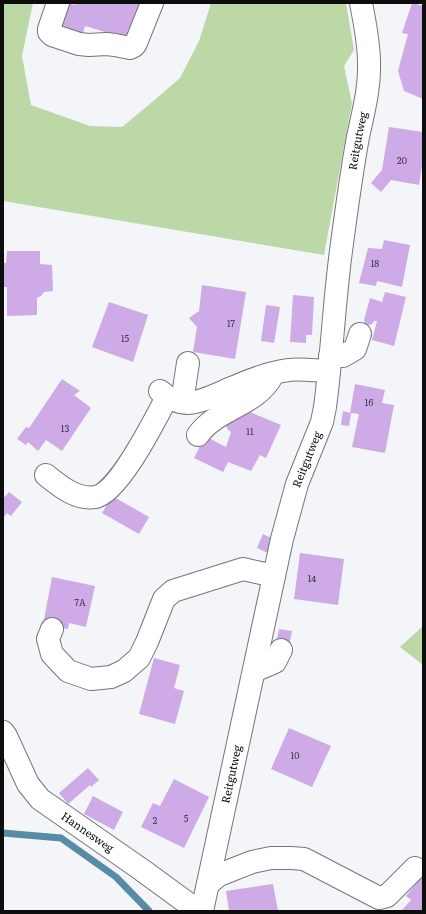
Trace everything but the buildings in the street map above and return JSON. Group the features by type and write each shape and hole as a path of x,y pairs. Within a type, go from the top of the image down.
{"street":[{"path":"58,3 49,29 49,32 52,35 89,46 115,44 130,48 136,43 152,3"},
{"name":"Reitgutweg","path":"202,911 282,539 297,484 322,422 326,408 334,309 341,251 369,74 368,44 361,3"},
{"path":"170,397 189,403 273,374 330,363 355,349 360,334"},
{"path":"46,475 76,495 88,498 99,496 110,488 127,466 170,397 188,363"},
{"path":"198,435 202,429 212,421 260,392 267,385 273,374"},
{"path":"52,629 48,639 52,654 68,671 91,679 111,677 124,671 139,658 147,642 164,598 172,591 243,569 274,576"},
{"path":"254,671 275,662 281,650"},
{"name":"Hannesweg","path":"3,732 28,784 40,799 198,911"},
{"path":"208,884 219,875 252,862 271,858 290,858 304,860 379,898 387,896 415,868"}],"green space":[{"path":"3,3 33,3 22,56 31,105 90,126 122,127 180,78 199,41 211,3 346,3 354,50 344,66 352,103 324,255 3,201"},
{"path":"423,626 423,665 400,647"}],"waterway":[{"path":"3,833 61,838 116,877 149,911"}]}
